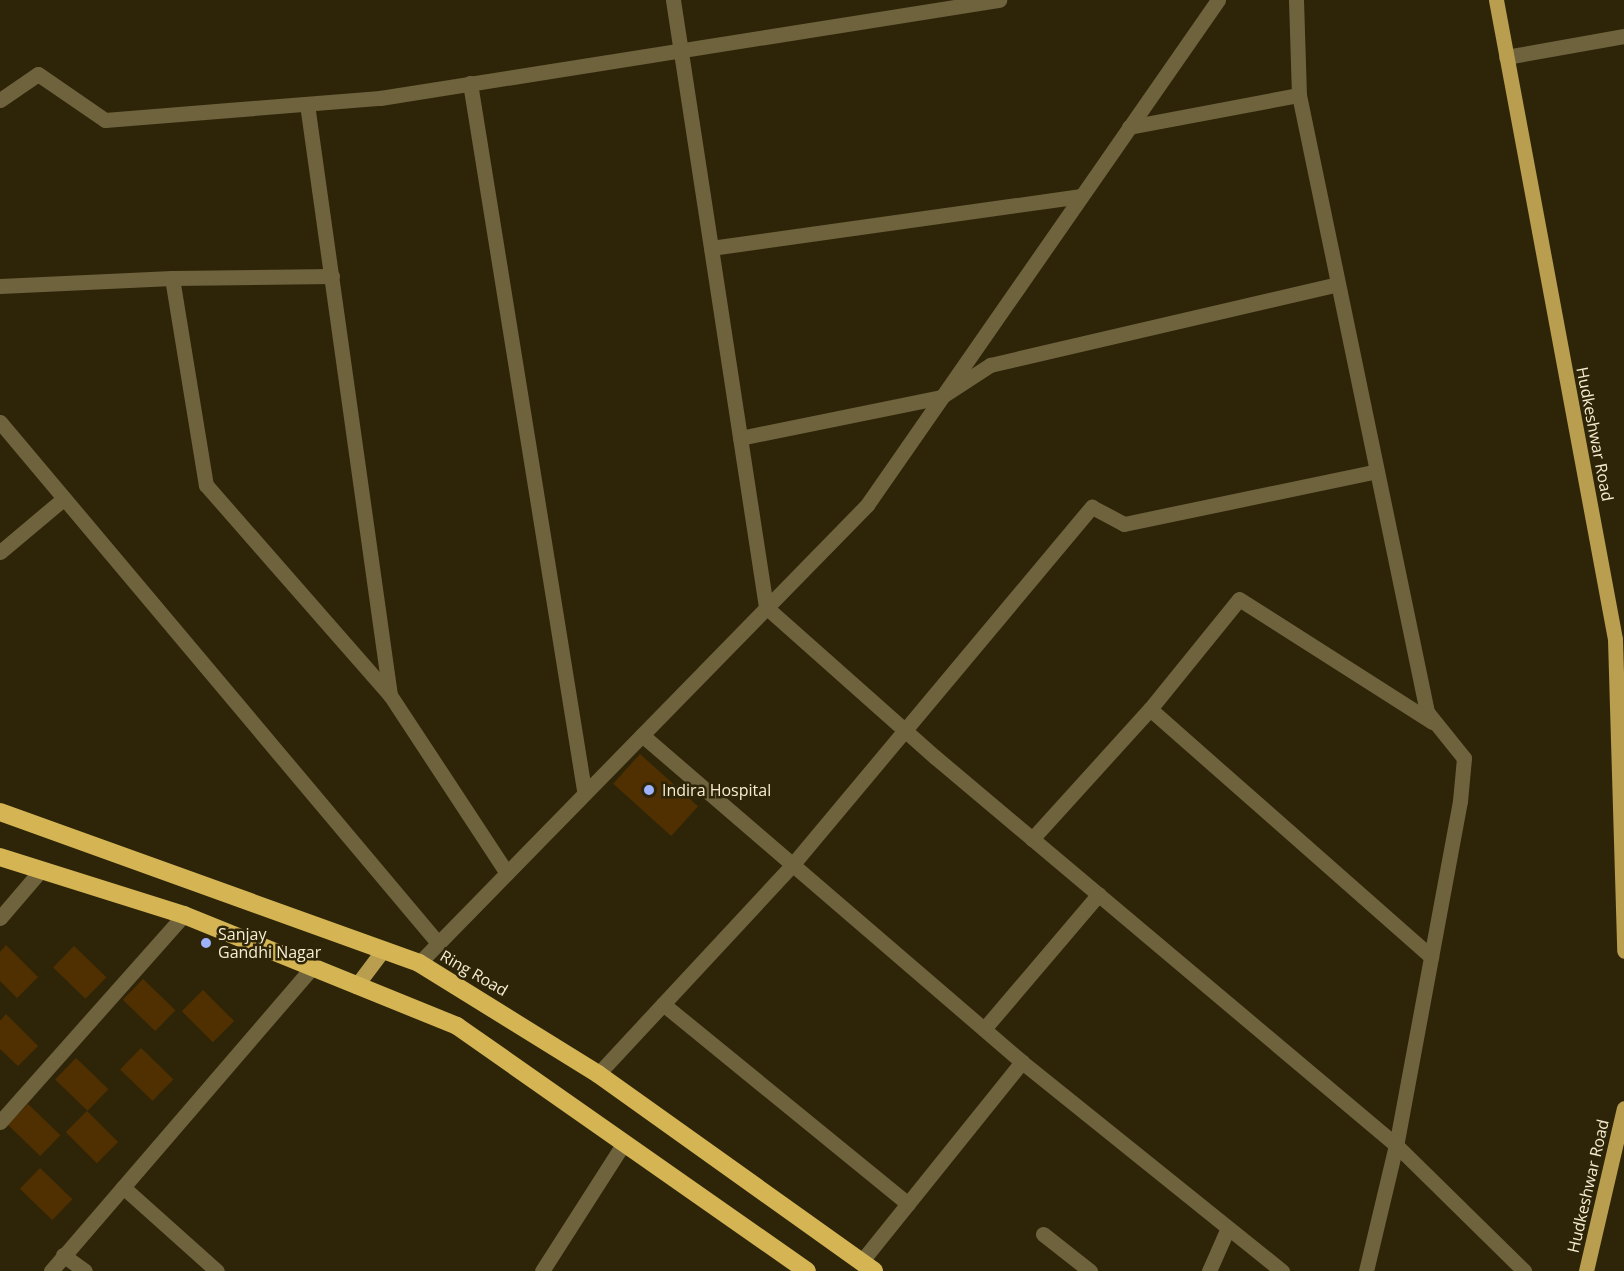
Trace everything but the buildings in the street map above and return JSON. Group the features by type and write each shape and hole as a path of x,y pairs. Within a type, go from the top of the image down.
{"highway":[{"name":"Ring Road","path":"0,812 418,963 598,1074 867,1267"},
{"path":"0,857 184,915 311,969 457,1026 807,1271"}],"main road":[{"name":"Hudkeshwar Road","path":"1496,0 1619,638 1624,951"},
{"path":"356,986 383,950"},
{"name":"Hudkeshwar Road","path":"1586,1271 1624,1108"}],"street":[{"path":"673,0 766,607 1032,839 1396,1145 1524,1271"},
{"path":"0,100 38,74 105,120 380,98 680,48 999,0"},
{"path":"418,963 507,873 584,790 642,735 867,505 1218,0"},
{"path":"1296,0 1299,95 1427,712 1464,758 1460,801 1396,1145 1366,1271"},
{"path":"1506,57 1624,36"},
{"path":"470,82 584,790"},
{"path":"1129,127 1299,95"},
{"path":"307,104 390,695"},
{"path":"711,248 1081,196"},
{"path":"0,286 172,278 332,276"},
{"path":"172,278 206,485 390,695 507,873"},
{"path":"740,438 941,398 990,365 1338,284"},
{"path":"0,422 62,500 438,944"},
{"path":"598,1074 793,864 907,732 1092,507 1124,524 1377,471"},
{"path":"0,552 62,500"},
{"path":"1032,839 1150,709 1239,598 1437,725"},
{"path":"1150,709 1431,957"},
{"path":"642,735 1022,1062 1282,1271"},
{"path":"0,918 41,870"},
{"path":"984,1029 1099,894"},
{"path":"0,1122 184,915"},
{"path":"51,1271 311,969"},
{"path":"663,1004 908,1204"},
{"path":"867,1267 908,1204 1022,1062"},
{"path":"542,1271 624,1143"},
{"path":"123,1186 217,1271"},
{"path":"1209,1271 1228,1228"},
{"path":"1043,1234 1090,1271"},
{"path":"63,1255 85,1271"}],"place":[{"name":"Indira Hospital","path":"649,790"},
{"name":"Sanjay Gandhi Nagar","path":"206,943"}]}
